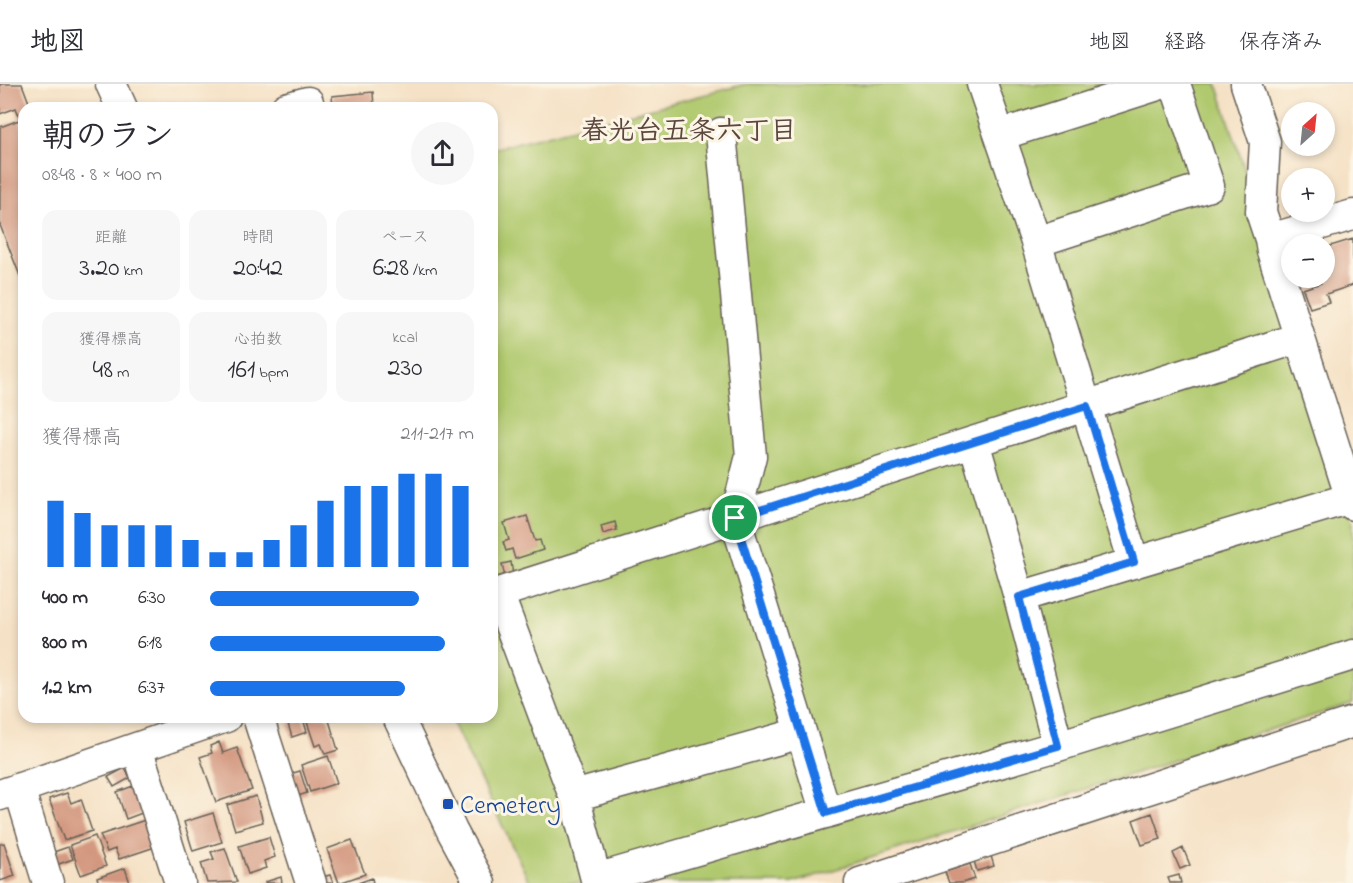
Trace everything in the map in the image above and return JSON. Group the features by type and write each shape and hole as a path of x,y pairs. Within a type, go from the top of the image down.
{"street":[{"path":"111,84 119,102"},
{"path":"982,84 1036,242 1134,562"},
{"path":"1000,135 1161,84"},
{"path":"1036,242 1209,186 1175,84"},
{"path":"1019,597 1134,562 1352,502 1261,212 1265,142 1246,84"},
{"path":"721,133 751,456 735,518 826,813"},
{"path":"1270,239 1353,215"},
{"path":"498,593 1299,338"},
{"path":"974,442 1019,597 1058,746"},
{"path":"498,602 574,796 596,881 1058,746 1353,655"},
{"path":"860,883 918,874 1353,722"},
{"path":"48,883 10,792 208,723"},
{"path":"260,723 310,883"},
{"path":"401,723 452,831 480,883"},
{"path":"574,796 801,732"},
{"path":"137,748 180,883"}],"green space":[{"path":"746,84 1217,84 1299,338 1353,519 1353,703 793,883 530,883 453,723 498,723 498,147"}],"building":[{"path":"0,84 22,84 29,102 18,102 18,113 16,108 0,114"},
{"path":"373,92 374,102 332,102 332,96"},
{"path":"18,120 18,271 0,225 0,127"},
{"path":"1353,239 1353,285 1326,294 1329,302 1310,308 1303,289 1335,288 1335,245"},
{"path":"527,516 535,541 540,540 543,550 515,559 512,549 506,551 503,542 509,540 504,523"},
{"path":"615,522 617,530 603,534 601,526"},
{"path":"511,562 513,575 505,577 502,564"},
{"path":"304,723 307,732 292,737 288,724"},
{"path":"307,723 330,723 338,750 325,754 321,744 315,746"},
{"path":"219,742 223,753 237,748 252,790 216,802 200,757 212,753 210,746"},
{"path":"328,756 337,783 310,792 301,765"},
{"path":"125,768 130,778 114,787 108,777"},
{"path":"300,771 307,793 298,796 290,774"},
{"path":"133,786 142,813 126,819 117,792"},
{"path":"67,793 71,803 81,799 92,831 64,840 49,799"},
{"path":"256,796 263,822 235,830 227,805"},
{"path":"213,813 222,842 193,851 184,822"},
{"path":"1152,813 1161,839 1142,845 1133,820"},
{"path":"145,820 155,847 119,859 115,849 107,852 100,835"},
{"path":"95,836 106,866 81,875 70,845"},
{"path":"269,837 275,857 264,861 266,868 248,874 239,846"},
{"path":"352,840 365,874 339,883 327,849"},
{"path":"4,843 15,876 0,881 0,844"},
{"path":"68,847 73,859 56,865 51,853"},
{"path":"225,848 237,882 207,883 201,863 214,859 211,852"},
{"path":"1183,848 1190,865 1180,869 1173,853"},
{"path":"991,856 994,866 977,871 974,861"},
{"path":"970,864 975,879 962,883 949,883 945,872"},
{"path":"125,868 130,883 99,883 97,878"},
{"path":"330,875 333,883 324,883 322,877"},
{"path":"1179,875 1181,883 1170,883 1168,878"},
{"path":"281,877 282,883 265,883 265,882"},
{"path":"372,878 373,883 358,883"}],"place":[{"name":"Cemetery","path":"448,804"}],"district":[{"name":"春光台五条六丁目","path":"689,130"}],"route":[{"path":"1087,406 1134,562 1019,597 1058,746 826,813 735,518 1087,406"}]}
